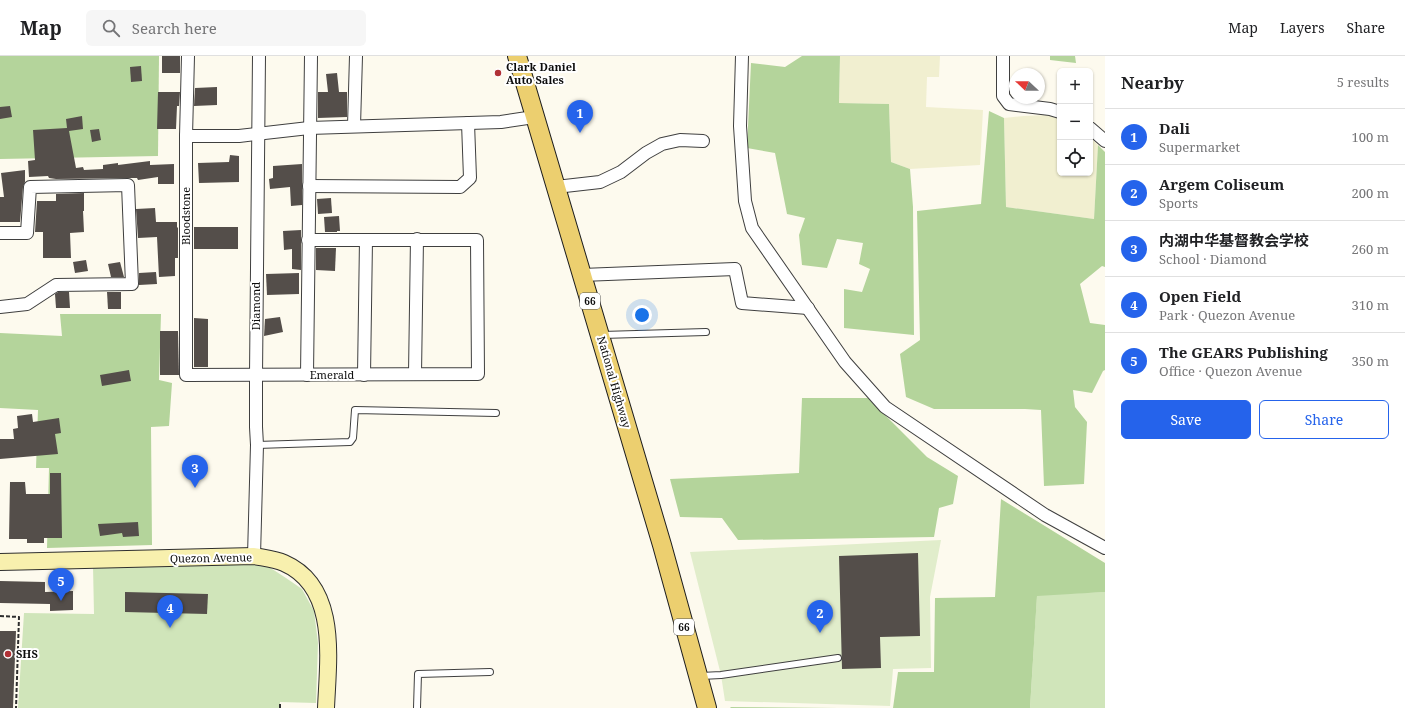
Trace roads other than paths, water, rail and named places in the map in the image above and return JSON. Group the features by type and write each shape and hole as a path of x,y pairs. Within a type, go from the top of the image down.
{"main road":[{"name":"National Highway","path":"517,56 662,545 707,708"},
{"name":"Quezon Avenue","path":"0,562 254,556 268,558 284,563 296,570 311,584 321,601 328,636 326,708"}],"street":[{"name":"Bloodstone","path":"186,375 186,136 188,56"},
{"name":"Diamond","path":"254,556 257,445 258,56"},
{"path":"307,375 311,56"},
{"path":"354,126 356,56"},
{"path":"742,56 740,126 745,201 752,228 845,362 885,407 1045,515 1105,548"},
{"path":"1003,56 1003,96 1009,104 1050,108 1057,111"},
{"path":"186,136 239,136 309,128 501,122 534,117"},
{"path":"310,186 460,187 470,178 468,123"},
{"path":"1093,131 1105,141"},
{"path":"556,187 600,182 621,172 646,153 662,144 680,140 703,141"},
{"path":"0,233 27,233 30,187 128,185 132,284 56,285 27,304 0,307"},
{"path":"308,240 417,239 415,374"},
{"name":"Emerald","path":"186,375 478,374 477,240 417,239"},
{"path":"364,375 366,240"},
{"path":"582,275 735,269 742,303 808,308"}],"lane":[{"path":"600,336 706,332"},
{"path":"257,445 350,442 354,438 355,410 496,413"},
{"path":"698,677 838,658"},
{"path":"417,708 418,674 490,672"}],"place":[{"name":"Clark Daniel Auto Sales","path":"498,73"},
{"name":"Dali","path":"580,133"},
{"name":"内湖中华基督教会学校","path":"195,488"},
{"name":"The GEARS Publishing","path":"61,601"},
{"name":"Open Field","path":"170,628"},
{"name":"Argem Coliseum","path":"820,633"},
{"name":"SHS","path":"8,654"}]}
